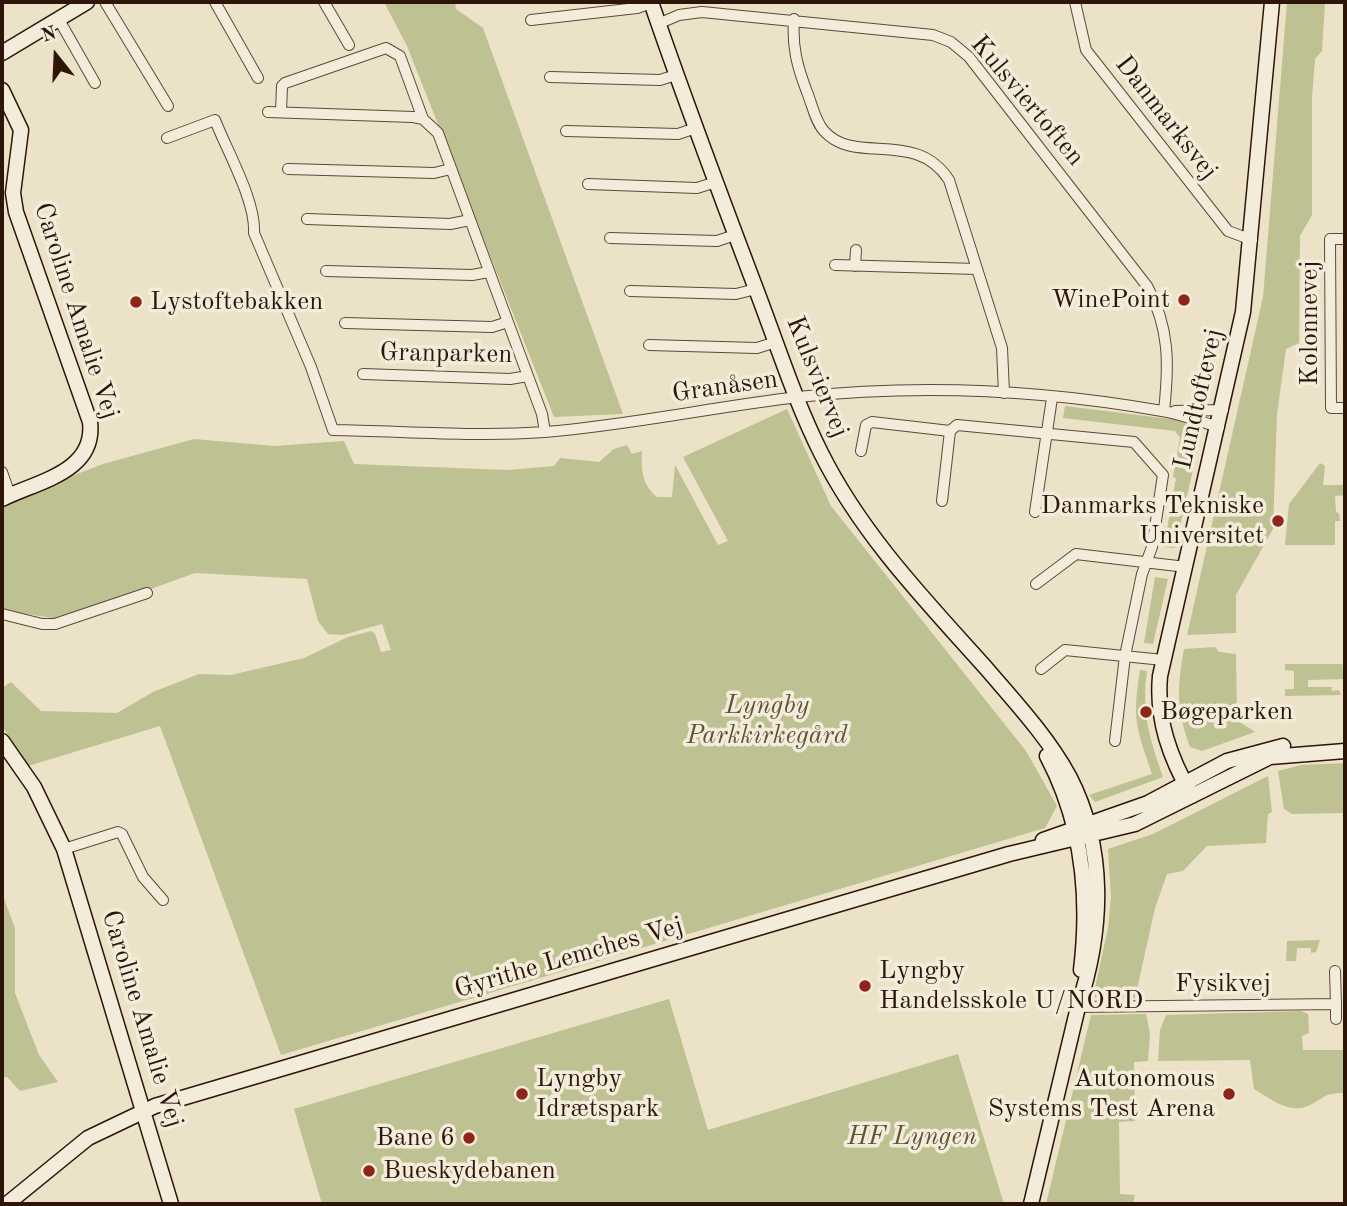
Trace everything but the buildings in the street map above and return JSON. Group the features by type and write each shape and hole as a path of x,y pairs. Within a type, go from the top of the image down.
{"street":[{"path":"2,53 87,2"},
{"path":"105,2 168,106"},
{"path":"215,2 258,78"},
{"path":"324,2 349,45"},
{"path":"530,19 636,8 651,2"},
{"name":"Kulsviervej","path":"651,2 797,397 835,480 869,533 1053,750 1069,777 1083,833"},
{"name":"Danmarksvej","path":"1074,2 1086,50 1228,231 1252,240"},
{"name":"Lundtoftevej","path":"1192,796 1171,754 1160,714 1163,660 1223,410 1243,312 1252,240 1272,2"},
{"name":"Kulsviertoften","path":"658,24 678,15 702,12 933,34 951,42 970,57 1147,286 1164,322 1168,342 1169,366 1164,411"},
{"path":"58,19 95,83"},
{"path":"794,19 794,57 824,131 847,144 919,153 941,167 949,180 1002,348 1004,393"},
{"name":"Granparken","path":"281,112 282,86 285,83 386,48 400,56 424,119 438,133 528,376 545,432"},
{"path":"550,77 660,80 676,75"},
{"name":"Caroline Amalie Vej","path":"2,90 21,130 13,192 16,212 90,422 92,436 84,458 72,467 6,497"},
{"path":"268,112 424,119"},
{"name":"Granåsen","path":"167,138 215,120 243,187 254,233 311,367 333,430 545,432 613,425 797,397 923,391 1004,393 1164,411 1223,410"},
{"path":"566,131 678,134 696,128"},
{"path":"288,169 434,173 451,169"},
{"path":"588,184 697,188 716,182"},
{"path":"307,219 450,224 470,220"},
{"path":"610,238 717,241 735,235"},
{"name":"Kolonnevej","path":"1345,239 1330,239 1331,408 1345,408"},
{"path":"855,266 856,250"},
{"path":"835,265 976,269"},
{"path":"326,271 472,275 489,272"},
{"path":"630,291 736,295 756,289"},
{"name":"Granparken","path":"345,323 492,327 508,323"},
{"path":"649,345 757,348 776,342"},
{"name":"Granparken","path":"363,374 510,379 528,376"},
{"path":"1035,512 1052,397"},
{"name":"Granåsen","path":"1164,411 1219,427"},
{"path":"862,451 866,425 872,422 950,431"},
{"path":"942,501 950,431 957,425 1047,431 1134,442 1163,475 1125,656 1115,741"},
{"path":"2,472 6,497"},
{"path":"1036,584 1076,554 1186,567"},
{"path":"2,614 42,624 55,624 147,593"},
{"path":"1041,669 1065,650 1163,660"},
{"name":"Caroline Amalie Vej","path":"2,741 34,787 64,849 171,1204"},
{"path":"1083,833 1148,803 1209,768 1254,752 1294,744 1345,741"},
{"path":"1083,833 1144,821 1270,757 1345,751"},
{"name":"Caroline Amalie Vej","path":"64,849 118,832 122,834 143,877 163,900"},
{"path":"1031,1204 1078,1005 1089,973 1098,915 1098,882 1083,833"},
{"name":"Gyrithe Lemches Vej","path":"7,1204 88,1138 144,1111 1083,833"},
{"path":"1335,971 1336,1019"},
{"name":"Fysikvej","path":"1078,1005 1336,1004"}],"green space":[{"path":"384,2 455,2 456,9 483,28 623,414 554,417 407,46"},
{"path":"1287,2 1325,2 1322,51 1315,59 1312,97 1312,215 1300,236 1299,343 1286,349 1277,414 1273,529 1236,595 1236,633 1187,635 1263,297"},
{"path":"1065,406 1178,420 1202,431 1175,548 1164,547 1180,438 1175,431 1063,418"},
{"name":"Lyngby Parkkirkegård","path":"787,409 831,506 1026,751 1057,806 1045,828 281,1055 160,726 28,766 2,726 2,688 11,682 41,711 117,713 153,692 199,674 231,675 304,658 348,637 371,631 375,634 381,652 391,650 382,624 343,635 328,634 318,621 307,579 195,573 65,620 2,610 2,503 103,464 194,439 274,446 344,441 354,464 507,470 554,466 560,458 599,462 614,449 627,445 632,454 642,451 644,476 648,487 657,497 672,497 675,465 718,545 728,541 683,457"},
{"path":"1320,463 1325,466 1323,485 1345,485 1345,495 1335,496 1336,512 1339,513 1340,521 1335,521 1335,545 1285,545 1289,504"},
{"path":"1155,577 1168,579 1153,644 1144,643"},
{"path":"1215,647 1219,652 1236,654 1237,720 1255,732 1202,751 1190,747 1185,733 1179,698 1180,676 1184,649"},
{"path":"1285,664 1342,664 1345,679 1308,680 1308,687 1332,687 1331,691 1339,690 1341,695 1285,696 1285,689 1294,689 1294,671 1285,670"},
{"path":"1140,670 1147,671 1146,712 1163,777 1095,802 1089,795 1152,774 1137,723 1136,700"},
{"path":"1345,763 1345,813 1292,814 1284,809 1278,771 1301,765"},
{"path":"1268,776 1272,812 1268,814 1266,843 1207,846 1183,871 1167,874 1155,908 1135,998 1093,997 1108,928 1111,898 1108,849 1153,834"},
{"path":"2,893 15,928 15,993 39,1055 58,1082 20,1091 7,1077 2,1078"},
{"path":"1320,940 1316,952 1311,953 1311,948 1297,948 1296,961 1286,961 1287,941"},
{"name":"Lyngby Idrætspark","path":"669,999 708,1130 958,1054 1004,1204 322,1204 294,1109"},
{"path":"1301,1011 1308,1014 1309,1033 1302,1036 1303,1050 1345,1050 1345,1093 1326,1096 1305,1107 1291,1108 1254,1089 1250,1060 1158,1061 1160,1030 1166,1015"},
{"path":"1146,1014 1150,1033 1148,1061 1134,1062 1135,1121 1119,1122 1120,1194 1135,1195 1133,1204 1046,1204 1091,1015"}],"place":[{"name":"WinePoint","path":"1184,300"},
{"name":"Lystoftebakken","path":"136,302"},
{"name":"Danmarks Tekniske Universitet","path":"1278,521"},
{"name":"Bøgeparken","path":"1146,712"},
{"name":"Lyngby Handelsskole U/NORD","path":"865,986"},
{"name":"Lyngby Idrætspark","path":"522,1094"},
{"name":"Autonomous Systems Test Arena","path":"1229,1094"},
{"name":"Bane 6","path":"469,1138"},
{"name":"Bueskydebanen","path":"369,1171"}],"park label":[{"name":"HF Lyngen","path":"912,1137"}]}
